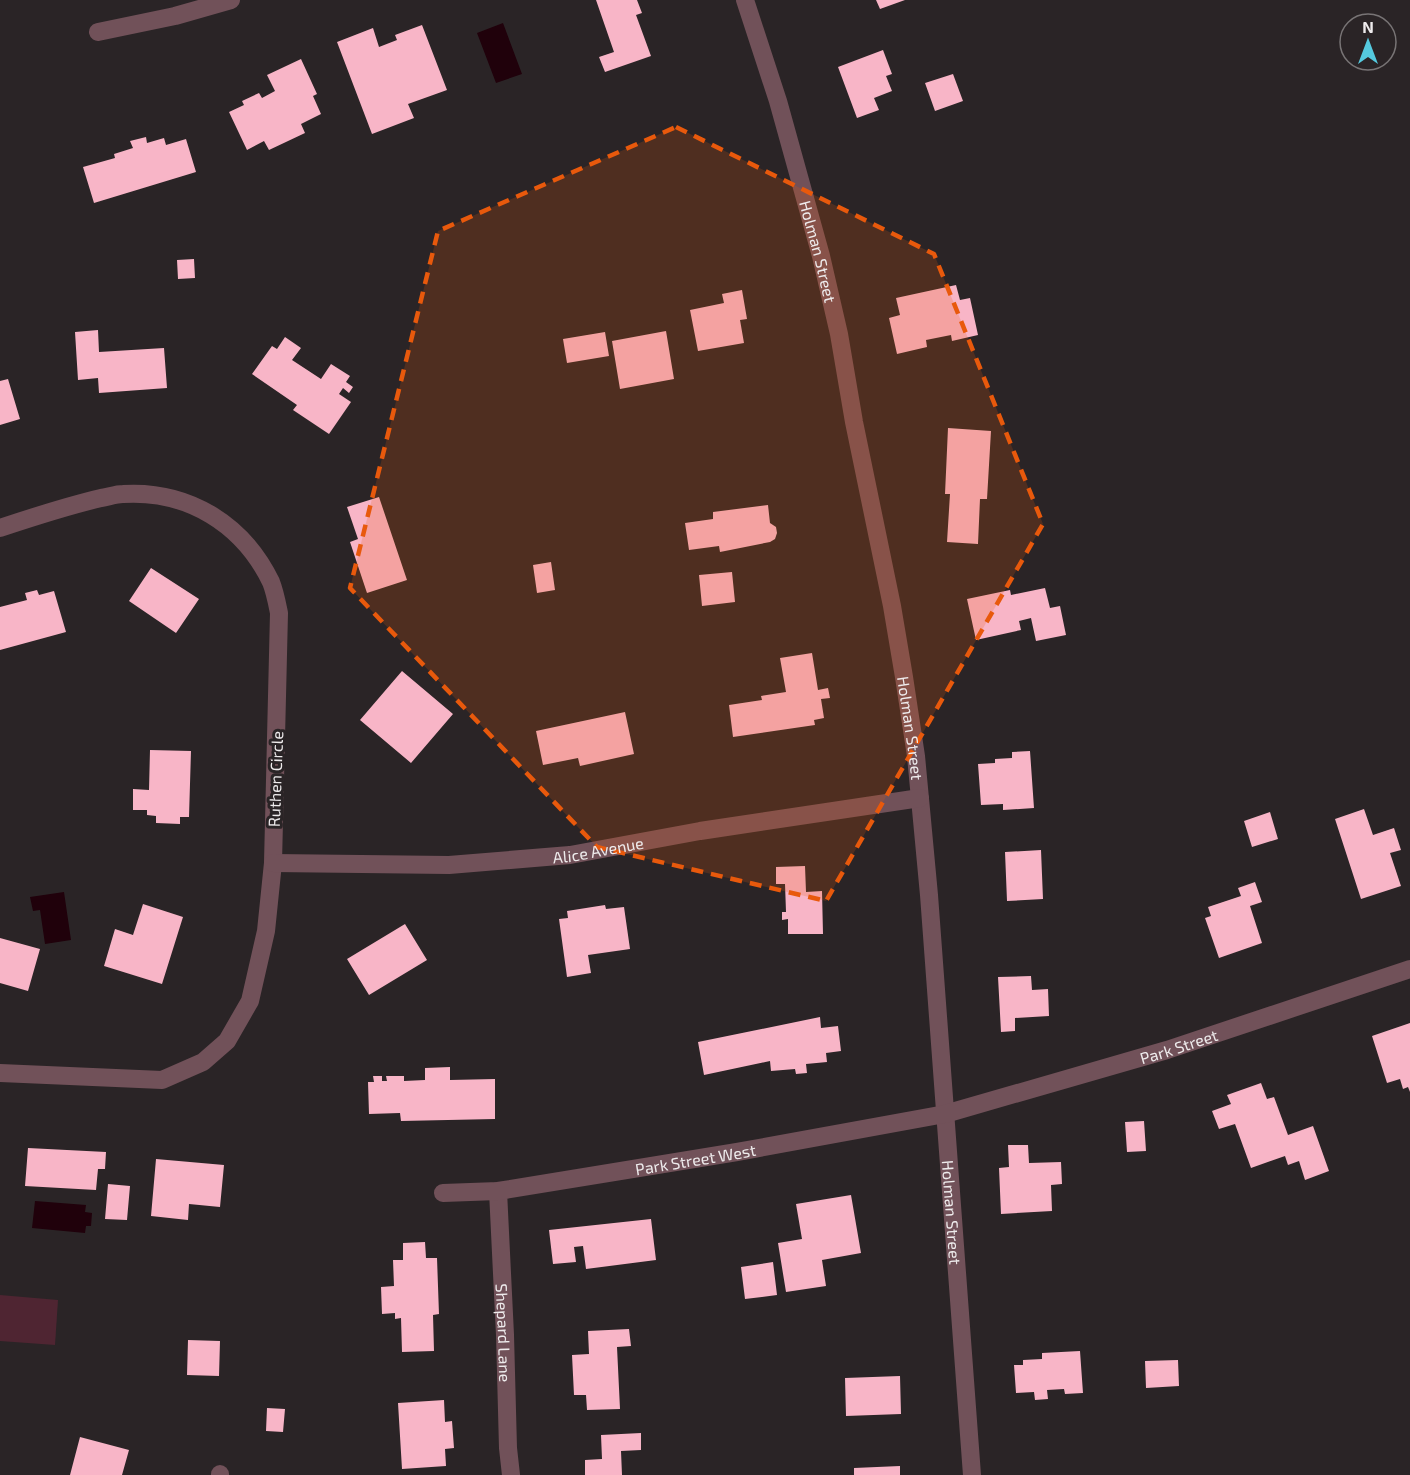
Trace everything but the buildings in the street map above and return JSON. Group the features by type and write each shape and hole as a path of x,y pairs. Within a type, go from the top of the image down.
{"street":[{"path":"98,32 175,16 231,0"},
{"name":"Holman Street","path":"745,0 778,101 839,334 854,422 892,606 916,756 972,1475"},
{"name":"Ruthen Circle","path":"0,528 82,502 122,494 154,495 180,500 205,510 228,526 254,554 272,584 279,613 273,863 266,930 250,1001 226,1041 203,1062 162,1080 0,1073"},
{"name":"Alice Avenue","path":"273,863 449,865 570,855 700,831 920,798"},
{"name":"Park Street","path":"945,1114 1167,1050 1410,969"},
{"name":"Park Street West","path":"443,1193 498,1191 737,1152 945,1114"},
{"name":"Shepard Lane","path":"498,1191 511,1475"}],"highlighted area":[{"path":"676,127 934,254 1043,524 826,901 597,847 350,588 438,231"}],"shaded area":[{"path":"503,23 522,74 496,83 477,33"},
{"path":"64,892 71,940 45,944 40,910 33,911 30,897"},
{"path":"35,1201 86,1205 85,1212 92,1213 91,1226 86,1226 85,1233 32,1228"},
{"path":"0,1295 58,1300 55,1345 0,1341"}]}
